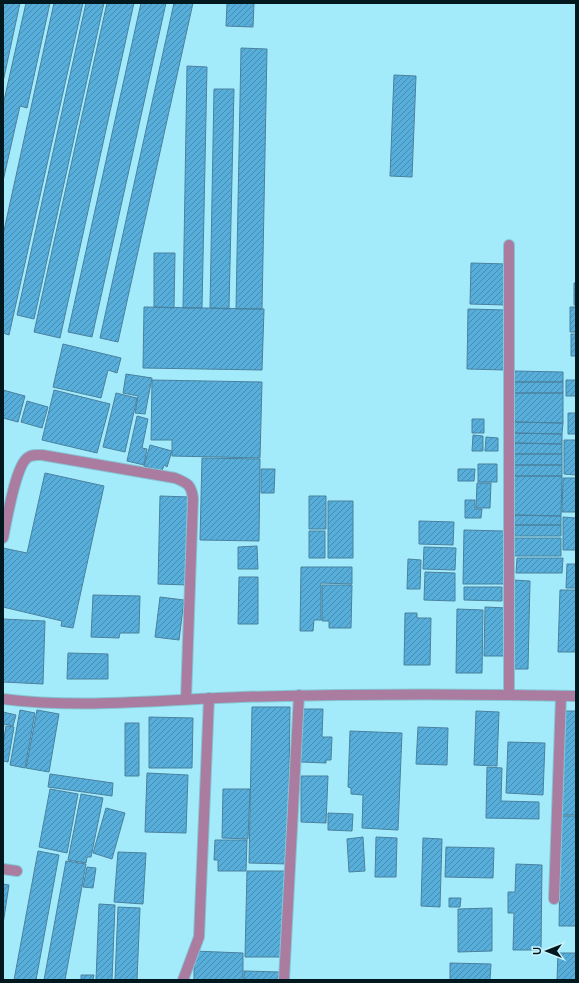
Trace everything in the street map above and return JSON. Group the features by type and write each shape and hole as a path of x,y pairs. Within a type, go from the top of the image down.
{"street":[{"path":"509,245 509,695"},
{"path":"3,538 19,472 26,459 32,454 175,478 188,484 192,490 193,498 186,699"},
{"path":"284,980 299,695"},
{"path":"3,699 34,703 125,702 299,695 576,696"},
{"path":"554,898 561,696"},
{"path":"183,980 199,937 209,698"},
{"path":"3,869 17,872"}],"building":[{"path":"3,3 20,3 3,82"},
{"path":"26,3 50,3 27,108 20,106 3,181 3,105"},
{"path":"54,3 83,3 9,335 3,333 3,235"},
{"path":"86,3 104,3 34,319 17,315"},
{"path":"107,3 134,3 60,338 34,332"},
{"path":"141,3 166,3 92,337 68,332"},
{"path":"174,3 193,3 118,342 100,338"},
{"path":"227,3 254,3 253,27 226,26"},
{"path":"241,48 267,49 262,309 236,309"},
{"path":"187,66 207,67 202,308 183,308"},
{"path":"394,75 416,76 412,177 390,176"},
{"path":"214,89 234,89 229,309 210,308"},
{"path":"154,253 175,253 174,308 154,307"},
{"path":"471,263 507,264 506,305 470,304"},
{"path":"574,283 576,283 576,305 574,305"},
{"path":"144,307 264,309 262,370 143,368"},
{"path":"570,307 576,307 576,332 570,332"},
{"path":"468,309 506,310 505,370 467,369"},
{"path":"571,334 576,334 576,356 571,356"},
{"path":"63,344 121,358 117,373 108,370 101,398 53,387"},
{"path":"514,371 563,372 563,382 514,382"},
{"path":"126,374 152,378 145,414 135,413 138,396 123,393"},
{"path":"152,380 262,382 260,458 172,456 172,440 151,440"},
{"path":"566,380 576,380 576,396 566,396"},
{"path":"514,382 563,382 563,393 514,393"},
{"path":"3,390 25,396 18,422 3,418"},
{"path":"54,390 110,404 97,453 42,440"},
{"path":"116,393 137,398 125,452 103,447"},
{"path":"514,393 563,393 563,423 513,422"},
{"path":"27,401 48,407 42,428 21,422"},
{"path":"568,413 576,413 576,434 568,434"},
{"path":"137,416 148,419 142,448 147,449 144,465 127,461"},
{"path":"472,419 484,419 484,433 472,433"},
{"path":"513,422 563,423 562,434 513,433"},
{"path":"513,433 562,434 562,444 513,443"},
{"path":"473,435 483,436 483,451 472,451"},
{"path":"486,437 498,438 498,451 485,451"},
{"path":"564,440 576,440 576,475 564,474"},
{"path":"513,443 562,444 562,454 513,454"},
{"path":"150,445 172,451 167,467 164,465 162,471 144,466"},
{"path":"513,454 562,454 562,465 513,465"},
{"path":"202,458 260,459 259,541 200,540"},
{"path":"478,464 497,464 497,482 478,482"},
{"path":"513,465 562,465 562,476 513,476"},
{"path":"261,469 275,469 274,493 261,493"},
{"path":"458,469 475,469 474,481 458,481"},
{"path":"45,473 104,486 73,628 61,626 62,621 3,607 3,548 27,553"},
{"path":"513,476 562,476 561,516 512,515"},
{"path":"563,478 576,478 576,512 562,512"},
{"path":"477,483 491,483 490,508 476,508"},
{"path":"160,496 190,497 188,585 158,584"},
{"path":"309,496 326,496 326,529 309,529"},
{"path":"465,500 475,500 475,509 482,509 481,518 465,518"},
{"path":"328,501 353,501 353,558 328,558"},
{"path":"512,515 561,516 561,525 512,525"},
{"path":"563,517 576,518 576,550 563,550"},
{"path":"419,521 454,522 453,545 419,544"},
{"path":"512,525 561,525 561,536 512,536"},
{"path":"464,530 504,531 504,584 463,584"},
{"path":"309,531 325,531 325,558 309,558"},
{"path":"511,538 561,538 561,556 511,556"},
{"path":"257,546 258,569 238,569 238,547"},
{"path":"424,547 456,548 455,570 423,569"},
{"path":"517,558 563,558 562,573 516,573"},
{"path":"408,559 421,560 420,589 407,589"},
{"path":"567,564 576,564 576,588 566,588"},
{"path":"301,567 352,567 352,584 321,583 321,620 314,620 313,631 300,631"},
{"path":"425,572 455,573 455,601 424,600"},
{"path":"239,577 258,577 258,624 238,624"},
{"path":"514,580 530,581 528,669 513,669"},
{"path":"322,585 352,585 351,628 329,628 329,621 322,621"},
{"path":"464,587 502,587 502,601 464,600"},
{"path":"560,590 576,590 576,652 558,652"},
{"path":"93,595 140,596 139,633 120,633 119,638 91,637"},
{"path":"160,597 184,600 179,640 155,637"},
{"path":"485,607 507,608 506,656 484,656"},
{"path":"457,609 483,610 482,673 456,673"},
{"path":"405,613 417,613 417,618 431,618 430,665 404,665"},
{"path":"3,619 45,621 43,684 3,682"},
{"path":"68,653 108,654 108,679 67,679"},
{"path":"252,707 290,707 288,864 249,863"},
{"path":"303,709 323,709 322,737 332,737 331,760 326,760 326,763 301,762"},
{"path":"20,710 35,713 25,768 10,765"},
{"path":"37,710 59,714 49,772 26,768"},
{"path":"476,711 499,712 497,766 474,765"},
{"path":"564,711 576,711 576,815 561,815"},
{"path":"3,712 16,715 13,726 4,724 3,732"},
{"path":"149,717 193,718 192,768 149,768"},
{"path":"125,723 139,723 139,776 125,776"},
{"path":"6,726 14,727 8,762 3,761 3,744"},
{"path":"418,727 448,728 447,765 416,764"},
{"path":"350,731 402,733 398,830 362,828 363,795 351,794 351,788 348,787"},
{"path":"508,742 545,743 543,795 506,793"},
{"path":"487,767 502,768 501,801 539,802 539,819 486,818"},
{"path":"147,773 188,775 186,833 145,832"},
{"path":"50,774 113,783 112,796 48,787"},
{"path":"301,776 328,776 326,823 301,822"},
{"path":"50,789 78,794 67,853 39,847"},
{"path":"223,789 250,789 248,839 222,838"},
{"path":"81,794 103,798 91,857 87,857 86,863 68,860"},
{"path":"106,808 125,813 112,859 93,853"},
{"path":"328,813 353,814 352,831 328,830"},
{"path":"561,816 576,816 576,926 559,926"},
{"path":"363,837 365,871 349,872 347,839"},
{"path":"376,837 397,838 396,877 375,877"},
{"path":"423,838 442,839 440,907 421,906"},
{"path":"215,840 247,840 246,871 218,871 218,860 214,860"},
{"path":"446,847 494,848 493,878 445,877"},
{"path":"38,851 59,855 36,980 14,980"},
{"path":"118,852 146,853 143,904 114,902"},
{"path":"66,861 86,864 65,980 44,980"},
{"path":"516,864 542,865 541,950 513,950 514,913 508,913 508,892 515,892"},
{"path":"87,867 96,868 93,888 83,887"},
{"path":"247,871 286,871 284,957 245,957"},
{"path":"3,884 9,885 3,924"},
{"path":"449,898 461,898 460,907 449,907"},
{"path":"99,904 115,905 112,980 96,980"},
{"path":"118,907 140,908 137,980 115,980"},
{"path":"492,908 492,951 458,952 458,909"},
{"path":"194,951 243,953 243,980 194,980"},
{"path":"558,953 576,953 576,980 557,980"},
{"path":"450,963 491,964 490,980 450,980"},
{"path":"244,971 279,972 279,980 244,980"},
{"path":"81,975 94,975 93,980 81,980"}]}
